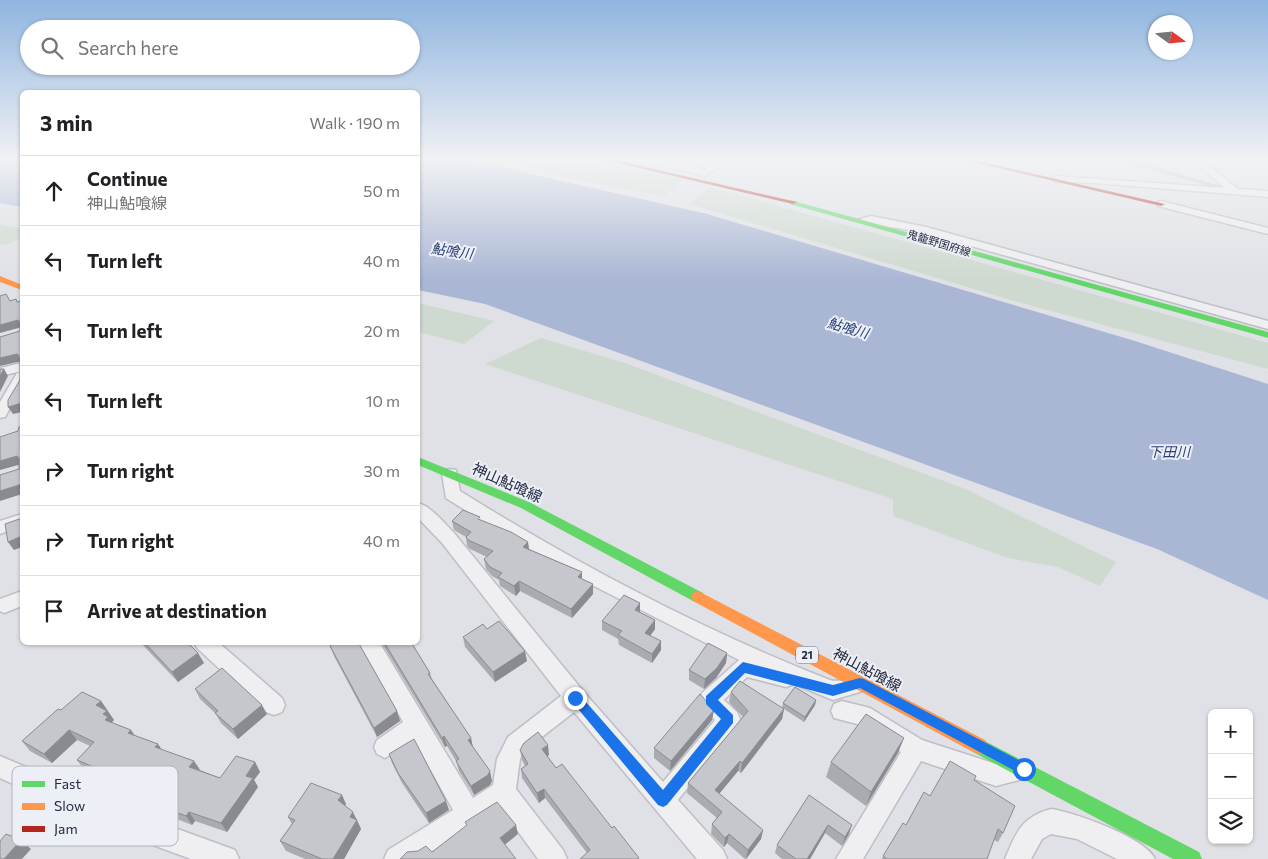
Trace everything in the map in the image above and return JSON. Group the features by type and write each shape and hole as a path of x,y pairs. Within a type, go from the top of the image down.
{"main road":[{"name":"鬼籠野国府線","path":"791,200 1268,335"},
{"path":"1145,200 1161,204"},
{"path":"0,279 20,287"},
{"name":"神山鮎喰線","path":"420,462 525,506 1192,859"}],"street":[{"path":"1161,204 1268,231"},
{"path":"862,220 871,219 922,228 1268,325"},
{"path":"0,372 20,367"},
{"path":"0,414 17,394"},
{"path":"450,474 452,494 509,530 599,580 729,646 833,690"},
{"path":"420,511 448,538 575,698 714,859"},
{"path":"0,528 20,521"},
{"path":"1,603 20,598"},
{"path":"207,645 274,705"},
{"path":"370,645 469,814"},
{"path":"663,800 729,719 710,700 743,667 833,690 860,683"},
{"path":"554,859 504,792 509,759 516,744 575,698"},
{"path":"842,711 862,715 916,748 996,775 1024,769"},
{"path":"385,747 416,726"},
{"path":"849,859 916,748"},
{"path":"0,767 12,772"},
{"path":"397,859 504,792"},
{"path":"1018,859 1027,838 1041,824 1054,820 1076,826 1142,859"},
{"path":"178,842 226,859"}],"shaded area":[{"path":"694,200 757,200 1268,343 1268,369 1014,301 689,204"},
{"path":"0,224 20,228 20,238 9,244 0,245"},
{"path":"420,303 494,321 464,344 420,333"},
{"path":"541,338 625,363 963,488 1116,562 1100,586 1058,567 1008,558 893,516 893,499 485,364"}],"water":[{"path":"0,200 20,200 20,207 0,203"},
{"name":"下田川","path":"420,200 646,200 707,214 1135,341 1268,384 1268,600 1157,549 485,304 420,290"}],"building":[{"path":"6,294 10,301 16,299 17,302 20,301 20,322 18,320 0,325 0,296"},
{"path":"20,331 20,356 17,354 0,358 0,337"},
{"path":"20,380 20,404 8,407 8,400"},
{"path":"19,427 20,485 0,491 0,475 19,469 19,458 17,456 0,461 0,437 18,431"},
{"path":"463,510 528,542 523,547 582,572 578,577 593,584 571,609 519,581 514,586 498,577 502,573 490,567 484,559 493,551 468,540 466,537 471,532 452,521"},
{"path":"20,519 20,537 8,542 5,524"},
{"path":"624,595 640,603 635,610 655,620 645,633 661,641 652,654 618,635 622,631 602,621"},
{"path":"499,621 525,651 493,672 463,637 483,624 487,629"},
{"path":"708,643 727,653 717,668 705,679 689,670"},
{"path":"147,645 190,645 198,653 172,672"},
{"path":"360,645 397,711 374,728 330,646"},
{"path":"386,645 413,645 430,673 428,674 471,738 468,740 490,771 488,775 471,786 456,761 459,759 444,736 442,738"},
{"path":"222,668 262,705 233,729 215,713 218,711 195,689"},
{"path":"740,681 784,709 742,763 740,761 715,790 763,830 748,850 729,834 725,838 712,824 722,812 688,783 748,711 731,692"},
{"path":"795,687 816,700 805,717 783,703"},
{"path":"82,692 101,701 96,705 107,711 103,714 108,717 105,720 131,730 128,733 158,744 155,747 194,761 189,767 220,778 236,756 255,762 246,776 253,778 221,823 189,812 186,816 178,813 178,766 91,766 77,760 94,742 69,730 44,754 22,741 58,709 61,710"},
{"path":"700,694 714,710 671,761 654,748"},
{"path":"866,714 904,738 871,792 831,762"},
{"path":"538,732 548,745 542,749 556,768 562,764 612,828 614,826 639,858 580,859 590,850 544,789 537,793 521,769 528,764 520,750 524,743"},
{"path":"414,739 446,801 426,813 398,773 389,754"},
{"path":"950,761 976,776 974,780 1015,806 1003,833 998,829 987,859 886,859 883,856 903,823 906,825 924,792 930,796"},
{"path":"311,783 342,795 338,800 353,812 350,817 357,820 333,859 322,859 280,841 295,820 288,817"},
{"path":"809,795 852,825 845,837 828,825 807,859 796,859 777,845"},
{"path":"497,802 516,825 500,838 516,859 400,859 407,852 418,851 426,846 432,852 467,825 465,822"},
{"path":"6,834 12,836 12,846 16,846 4,859 0,859 0,841"}],"traffic: fast":[{"path":"793,202 1268,335"},
{"path":"420,462 525,505 698,597"},
{"path":"979,746 1192,859"}],"traffic: slow":[{"path":"0,279 20,287"},
{"path":"698,597 979,746"}],"traffic: jam":[{"path":"785,200 793,202"},
{"path":"1144,200 1161,204"}],"route":[{"path":"575,698 663,800 729,719 710,700 743,667 833,690 860,683 1024,769"}],"water label":[{"name":"鮎喰川","path":"452,251"},
{"name":"鮎喰川","path":"848,328"}]}
